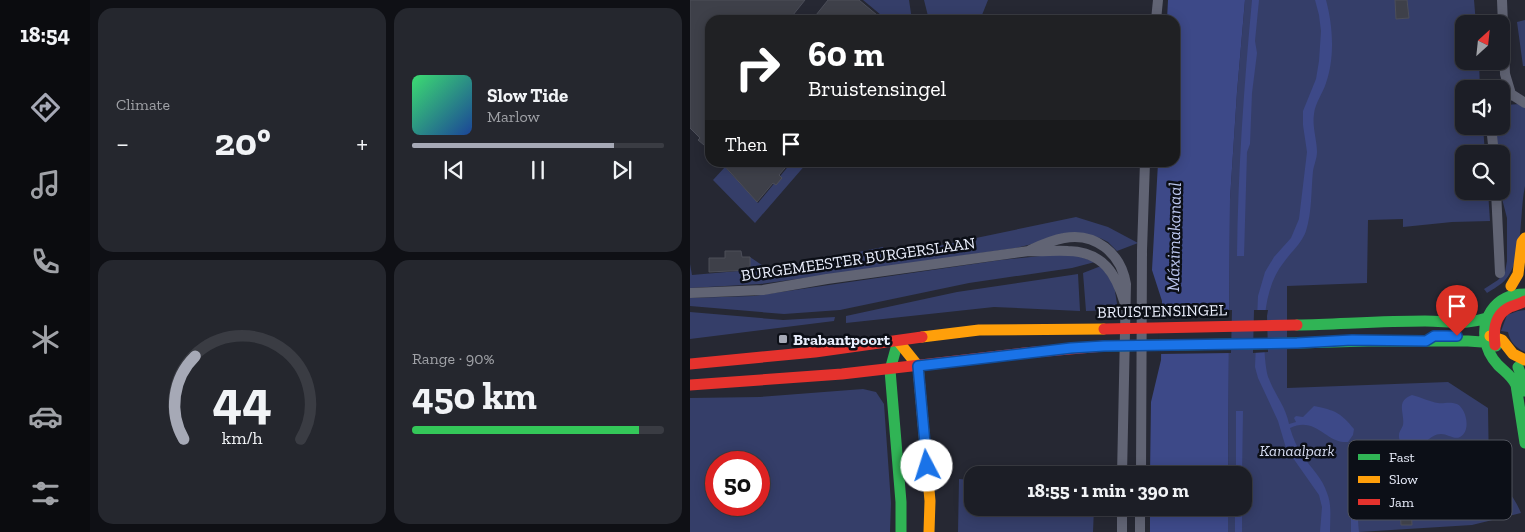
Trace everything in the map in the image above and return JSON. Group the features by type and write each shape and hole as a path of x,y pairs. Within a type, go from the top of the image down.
{"main road":[{"path":"1490,343 1501,313 1509,307 1523,303 1518,274 1522,242 1525,238"},
{"path":"1519,367 1499,365 1485,324 1492,309 1521,289"},
{"name":"BRUISTENSINGEL","path":"1428,321 1445,317 1472,316 1497,293 1521,289"},
{"name":"BRUISTENSINGEL","path":"690,364 815,352 979,330 1104,329 1428,321 1444,323 1475,322 1487,318"},
{"name":"BRUISTENSINGEL","path":"690,385 890,370 1071,348 1104,346 1297,343 1352,340 1426,341 1434,336 1490,343"},
{"path":"1490,343 1502,340 1519,367 1516,383 1525,444"},
{"path":"898,341 918,366 930,501 930,532"},
{"path":"898,341 890,370 901,502 901,532"},
{"name":"BRUISTENSINGEL","path":"1426,341 1434,347 1482,349 1490,343"}],"street":[{"path":"1156,15 1158,0"},
{"path":"1502,0 1505,74 1511,94 1525,103"},
{"path":"1140,466 1142,250 1145,167"},
{"path":"1496,200 1500,273"},
{"name":"BURGEMEESTER BURGERSLAAN","path":"1029,251 1049,242 1072,237 1088,238 1103,245 1115,256 1124,271 1126,284 1122,466"},
{"name":"BURGEMEESTER BURGERSLAAN","path":"690,293 763,290 827,279 1029,251 1066,250 1079,251 1099,259 1111,272 1119,286 1125,304"},
{"path":"1121,529 1122,516"},
{"path":"1140,516 1140,532"}],"green space":[{"path":"863,0 909,0 911,15 881,15"},
{"path":"924,0 988,0 982,15 928,15"},
{"name":"Kanaalpark","path":"1245,0 1474,0 1475,15 1455,15 1455,70 1479,70 1480,80 1455,80 1455,135 1484,135 1484,145 1455,145 1455,200 1489,200 1490,221 1452,222 1403,227 1403,219 1368,220 1367,283 1287,286 1287,388 1448,382 1488,408 1489,440 1348,440 1348,520 1351,520 1351,532 1228,532 1228,516 1252,516 1252,466 1228,466 1230,199"},
{"path":"1525,20 1525,66 1523,66 1517,22"},
{"path":"1510,105 1525,106 1525,186 1520,235 1512,270 1506,279 1487,293 1484,289 1498,280 1505,272 1507,261 1507,218 1502,200 1510,200 1510,145 1497,145 1496,135 1510,135"},
{"path":"725,167 758,203 788,167 804,167 755,223 713,180"},
{"path":"1076,217 1108,227 1138,243 1117,251 1108,242 1100,238 1076,233 1016,248 849,272 760,284 690,288 690,264 692,275 750,270 750,257 769,270 883,247 885,257"},
{"path":"1070,253 1095,262 1072,268 969,283 840,310 784,314 690,306 690,298 754,296 1001,260"},
{"path":"1101,266 1114,285 1118,310 1086,311 1083,273"},
{"path":"1078,274 1080,311 994,307 846,323 846,316 957,292"},
{"path":"1525,310 1525,352 1514,344 1508,332 1501,331 1507,315"},
{"path":"690,312 783,320 835,317 834,321 690,339"},
{"path":"863,389 876,392 884,404 891,503 890,532 690,532 690,398 760,397"},
{"path":"959,479 964,479 964,516 1094,516 1093,532 958,532"},
{"name":"Kanaalpark","path":"1512,496 1521,513 1512,515"},
{"name":"Kanaalpark","path":"1358,520 1492,520 1472,525 1359,532"}],"shaded area":[{"path":"1351,520 1358,520 1359,532 1351,532"}],"water":[{"name":"Máximakanaal","path":"1168,0 1245,0 1230,199 1228,466 1150,466 1151,402 1161,360 1162,301 1152,270 1158,167 1180,167 1180,15 1167,15"},
{"path":"1252,0 1259,0 1255,41 1257,53 1252,93 1250,144 1247,152 1244,256 1237,256 1242,128"},
{"path":"1315,0 1326,0 1330,20 1332,52 1325,87 1314,114 1317,157 1313,171 1309,216 1304,235 1276,274 1271,287 1264,321 1264,338 1267,374 1289,424 1296,422 1294,418 1296,416 1303,417 1314,406 1337,413 1354,429 1353,435 1348,442 1333,439 1314,427 1307,425 1290,428 1299,450 1320,478 1329,498 1330,532 1320,532 1322,507 1319,495 1286,448 1278,421 1258,378 1255,367 1258,296 1265,272 1274,257 1291,238 1299,219 1307,152 1303,111 1316,79 1319,61 1321,31"},
{"path":"1412,395 1440,403 1457,404 1465,415 1466,430 1460,437 1455,438 1441,434 1427,440 1400,440 1399,433 1403,425 1402,404"},
{"path":"1236,411 1243,411 1242,466 1236,466"},
{"path":"1150,516 1228,516 1228,532 1150,532"},
{"path":"1235,516 1242,516 1242,532 1235,532"}],"pier":[{"path":"1232,310 1231,353 1158,354 1159,311"},
{"path":"1254,310 1268,310 1268,352 1253,353"}],"building":[{"path":"690,0 805,0 793,15 705,15 705,146 698,140 700,138 690,128"},
{"path":"828,0 859,0 877,15 816,15"},
{"path":"1395,0 1407,0 1409,18 1396,19"},
{"path":"726,167 786,167 779,175 782,178 776,185 773,183 757,202"},
{"path":"725,251 741,251 742,257 750,257 750,270 709,272 709,258 725,258"},
{"path":"1401,520 1412,520 1412,525 1401,525"}],"traffic: fast":[{"path":"1525,294 1510,296 1502,300 1491,311 1485,324 1485,339 1489,353 1516,385 1525,443"},
{"path":"1297,325 1409,321 1463,322 1487,318"},
{"path":"898,341 890,370 901,502 901,532"},
{"path":"1297,343 1468,341 1496,346"},
{"path":"1104,346 1297,343"},
{"path":"1518,367 1523,380 1524,391"}],"traffic: slow":[{"path":"1511,286 1518,274 1522,242 1525,238"},
{"path":"922,337 979,330 1104,329"},
{"path":"1490,336 1502,340 1513,354 1525,360"},
{"path":"898,341 918,366 930,501 929,532"}],"traffic: jam":[{"path":"1495,345 1494,334 1498,318 1505,310 1525,301"},
{"path":"1104,329 1297,325"},
{"path":"690,364 815,352 922,337"},
{"path":"690,385 842,374 1024,353 1104,346"}],"place":[{"name":"Brabantpoort","path":"783,339"}],"route":[{"path":"927,466 918,366 1071,348 1104,346 1297,343 1352,340 1426,341 1434,336 1457,336"}]}
